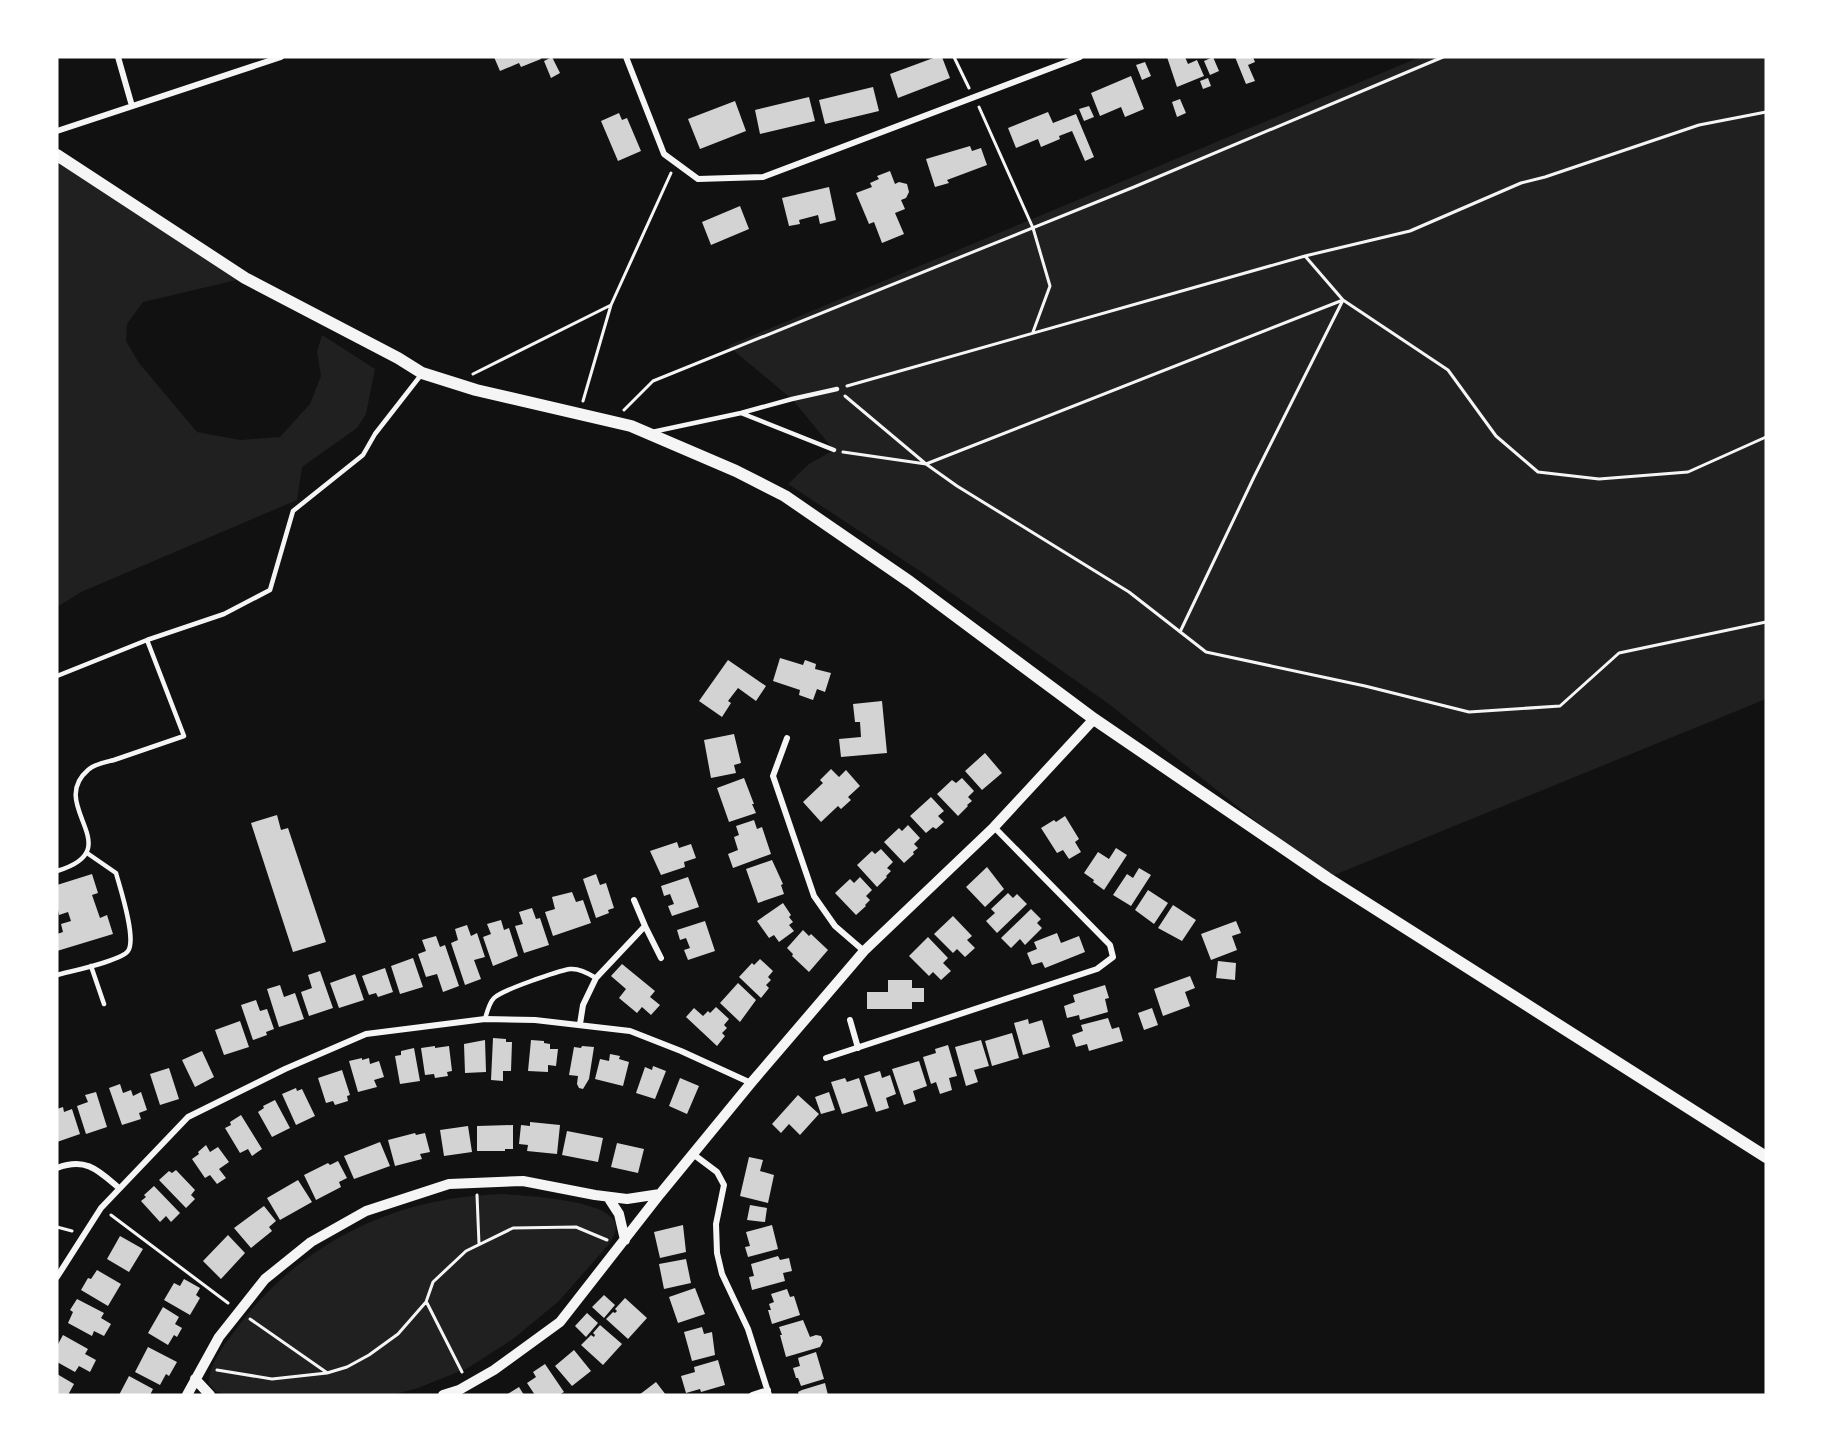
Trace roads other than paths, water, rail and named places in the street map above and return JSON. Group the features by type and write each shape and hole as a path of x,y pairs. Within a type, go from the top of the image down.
{"main road":[{"path":"57,155 245,278 398,358 422,373 455,384 613,422 649,433 736,471 785,496 910,582 1094,719 1327,878 1766,1157"}],"street":[{"path":"118,57 132,106"},
{"path":"57,131 281,57"},
{"path":"626,57 664,154 698,178 763,177 1080,57"},
{"path":"443,1395 494,1370 560,1322 750,1083 864,951 994,827 1094,719"},
{"path":"787,738 773,776 814,896 834,926 864,951"},
{"path":"826,1058 1097,969 1113,957 1110,945 994,827"},
{"path":"634,900 661,958"},
{"path":"580,1024 583,1005 596,978 645,926"},
{"path":"57,1277 81,1236 101,1208 188,1117 285,1069 366,1034 485,1019 580,1024 630,1031 681,1051 750,1083"},
{"path":"850,1020 858,1048"},
{"path":"693,1154 717,1172 724,1185 716,1224 717,1253 722,1274 748,1329 768,1392 752,1395"},
{"path":"57,1168 81,1163 95,1168 119,1188"},
{"path":"187,1395 219,1337 238,1310 265,1279 311,1242 366,1211 449,1184 523,1181 627,1199 660,1194"},
{"path":"608,1197 619,1214 622,1243"},
{"path":"195,1379 210,1395"}],"lane":[{"path":"57,676 147,640 224,614 270,590 293,511 363,455 375,434 422,373"},
{"path":"649,433 837,389"},
{"path":"741,413 834,450"},
{"path":"57,871 81,862 87,853 89,841 75,798 77,783 89,769 184,736 147,640"},
{"path":"57,975 118,958 128,951 131,939 116,873 87,853"},
{"path":"91,966 104,1004"},
{"path":"485,1019 492,999 519,986 571,969 585,971 596,978"}]}
